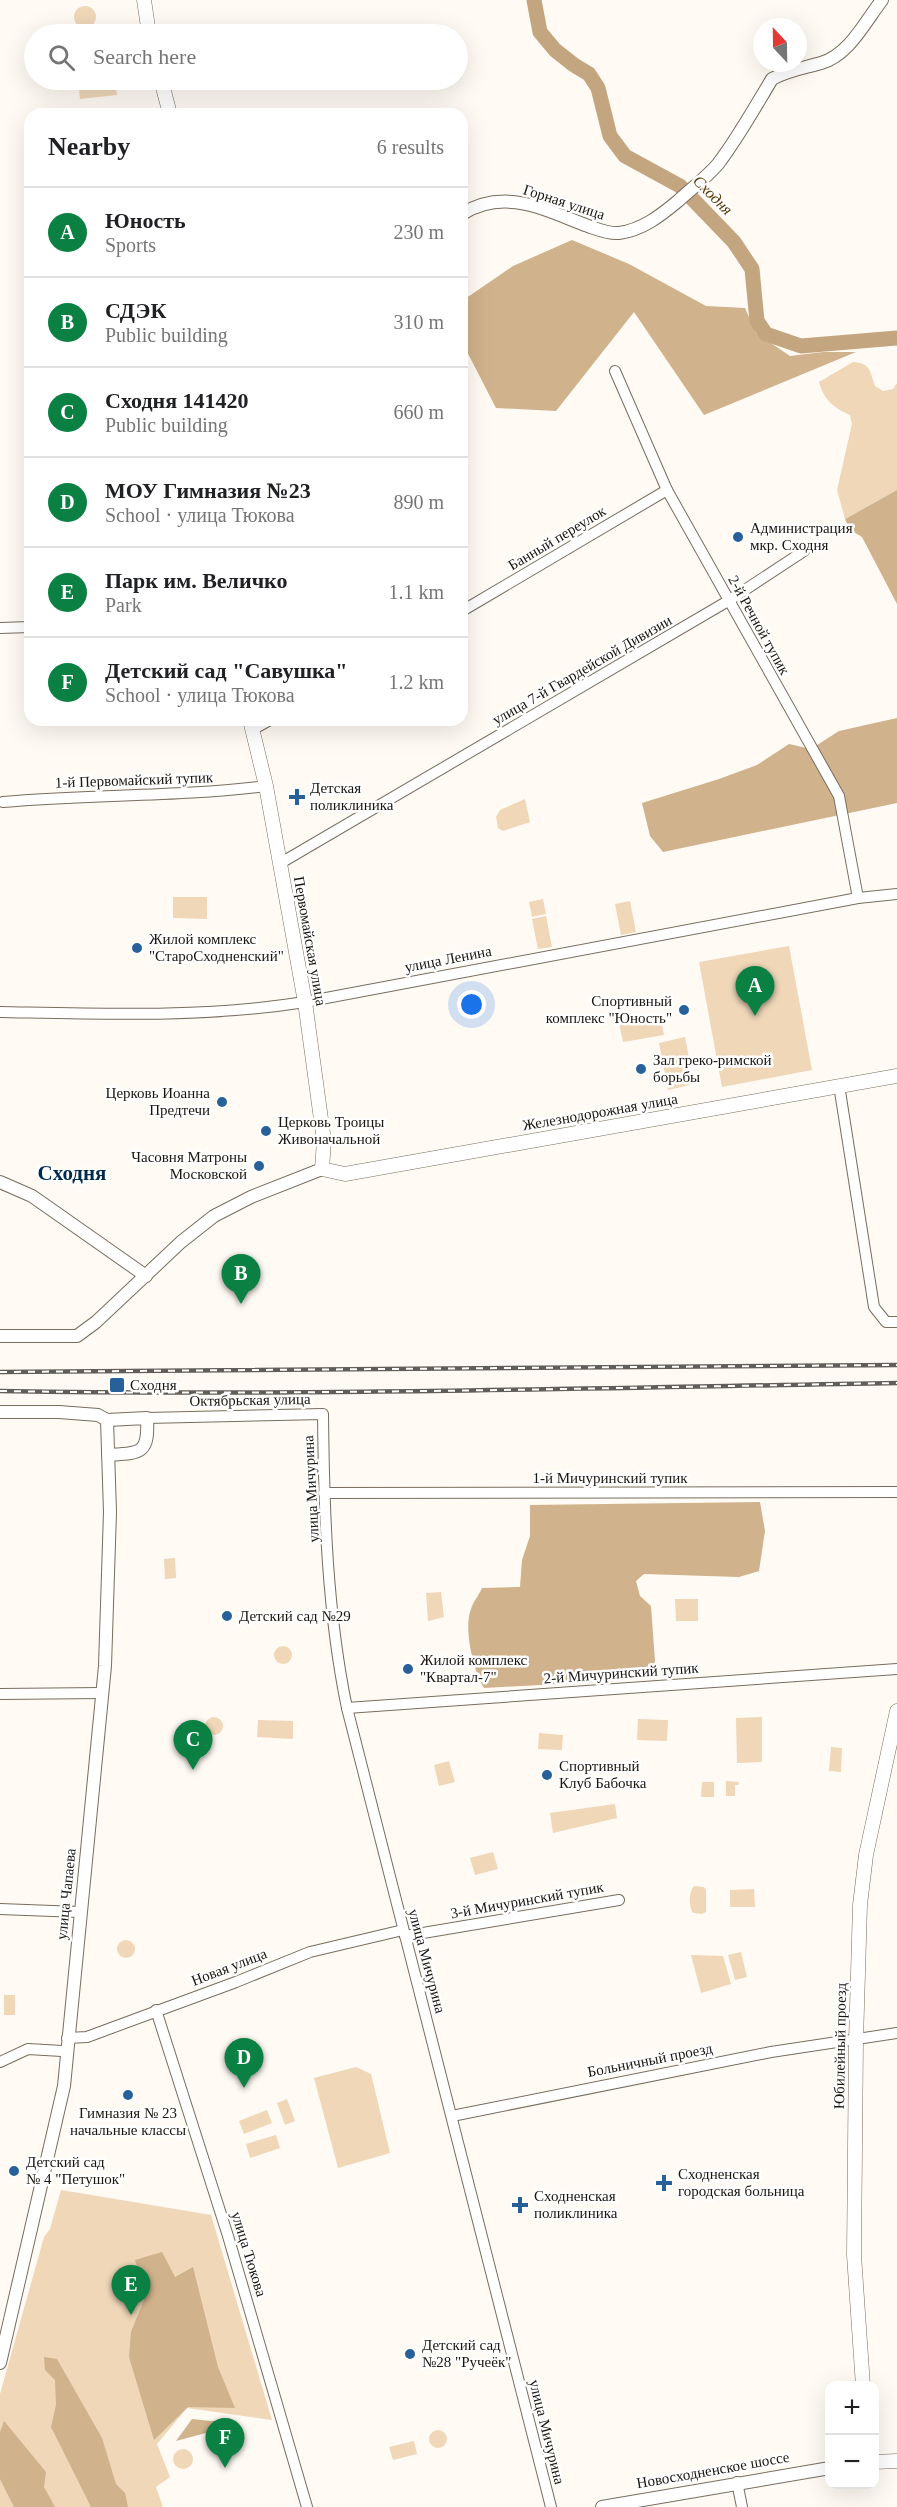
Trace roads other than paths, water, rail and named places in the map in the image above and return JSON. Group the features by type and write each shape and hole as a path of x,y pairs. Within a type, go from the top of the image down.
{"main road":[{"path":"144,0 148,24"},
{"path":"164,90 168,108"},
{"name":"Первомайская улица","path":"251,726 266,786 305,1002 324,1141 322,1169"},
{"name":"Железнодорожная улица","path":"322,1169 345,1174 897,1076"},
{"name":"Юбилейный проезд","path":"863,2381 854,2255 856,2041 862,1887 866,1855 897,1711"},
{"path":"879,2462 897,2461"}],"street":[{"name":"Горная улица","path":"468,211 482,204 511,201 616,234 639,228 696,187 718,164 772,79 784,72 823,63 839,55 882,0"},
{"name":"2-й Речной тупик","path":"615,371 667,490 839,796 858,898"},
{"name":"Банный переулок","path":"468,607 667,490"},
{"name":"улица 7-й Гвардейской Дивизии","path":"279,864 728,601 804,551"},
{"path":"0,628 24,627"},
{"name":"1-й Первомайский тупик","path":"3,802 107,795 203,793 266,786"},
{"name":"улица Ленина","path":"0,1012 164,1014 248,1010 305,1002 858,898 897,894"},
{"path":"839,1085 874,1307 886,1322 897,1322"},
{"name":"Железнодорожная улица","path":"0,1336 76,1336 96,1322 181,1242 214,1216 251,1197 322,1169"},
{"path":"0,1182 32,1196 146,1276"},
{"name":"Октябрьская улица","path":"0,1412 59,1412 98,1415 107,1420 323,1414"},
{"name":"улица Мичурина","path":"323,1414 324,1493 339,1665 347,1707 551,2507"},
{"path":"108,1455 137,1454 144,1448 148,1440 147,1418"},
{"name":"улица Чапаева","path":"0,2363 64,2086 102,1693 109,1588 107,1420"},
{"name":"1-й Мичуринский тупик","path":"324,1493 897,1492"},
{"name":"2-й Мичуринский тупик","path":"347,1707 897,1669"},
{"path":"0,1694 102,1693"},
{"name":"3-й Мичуринский тупик","path":"404,1933 619,1900"},
{"path":"0,1909 80,1912"},
{"name":"Новая улица","path":"68,2038 87,2037 310,1952 404,1933"},
{"name":"улица Тюкова","path":"156,2010 228,2236 307,2507"},
{"name":"Больничный проезд","path":"452,2116 760,2054 897,2033"},
{"path":"0,2062 28,2049 67,2053"},
{"name":"Новосходненское шоссе","path":"602,2507 737,2482 825,2469"},
{"path":"737,2482 742,2507"}],"waterway":[{"name":"Сходня","path":"534,0 540,32 555,50 589,74 598,88 610,136 625,156 680,186 734,242 752,269 757,321 766,334 801,346 897,338"}],"railway":[{"path":"0,1372 897,1365"},
{"path":"0,1391 336,1392 897,1383"}],"place":[{"name":"Администрация мкр. Сходня","path":"738,537"},
{"name":"Детская поликлиника","path":"297,797"},
{"name":"Жилой комплекс \"СтароСходненский\"","path":"137,948"},
{"name":"Спортивный комплекс \"Юность\"","path":"684,1010"},
{"name":"Юность","path":"755,1016"},
{"name":"Зал греко-римской борьбы","path":"641,1069"},
{"name":"Церковь Иоанна Предтечи","path":"222,1102"},
{"name":"Церковь Троицы Живоначальной","path":"266,1131"},
{"name":"Часовня Матроны Московской","path":"259,1166"},
{"name":"СДЭК","path":"241,1304"},
{"name":"Сходня","path":"117,1385"},
{"name":"Детский сад №29","path":"227,1616"},
{"name":"Жилой комплекс \"Квартал-7\"","path":"408,1669"},
{"name":"Сходня 141420","path":"193,1770"},
{"name":"Спортивный Клуб Бабочка","path":"547,1775"},
{"name":"МОУ Гимназия №23","path":"244,2088"},
{"name":"Гимназия № 23 начальные классы","path":"128,2095"},
{"name":"Детский сад № 4 \"Петушок\"","path":"14,2171"},
{"name":"Сходненская городская больница","path":"664,2183"},
{"name":"Сходненская поликлиника","path":"520,2205"},
{"name":"Парк им. Величко","path":"131,2315"},
{"name":"Детский сад №28 \"Ручеёк\"","path":"410,2354"},
{"name":"Детский сад \"Савушка\"","path":"225,2468"}],"district":[{"name":"Сходня","path":"72,1173"}]}
